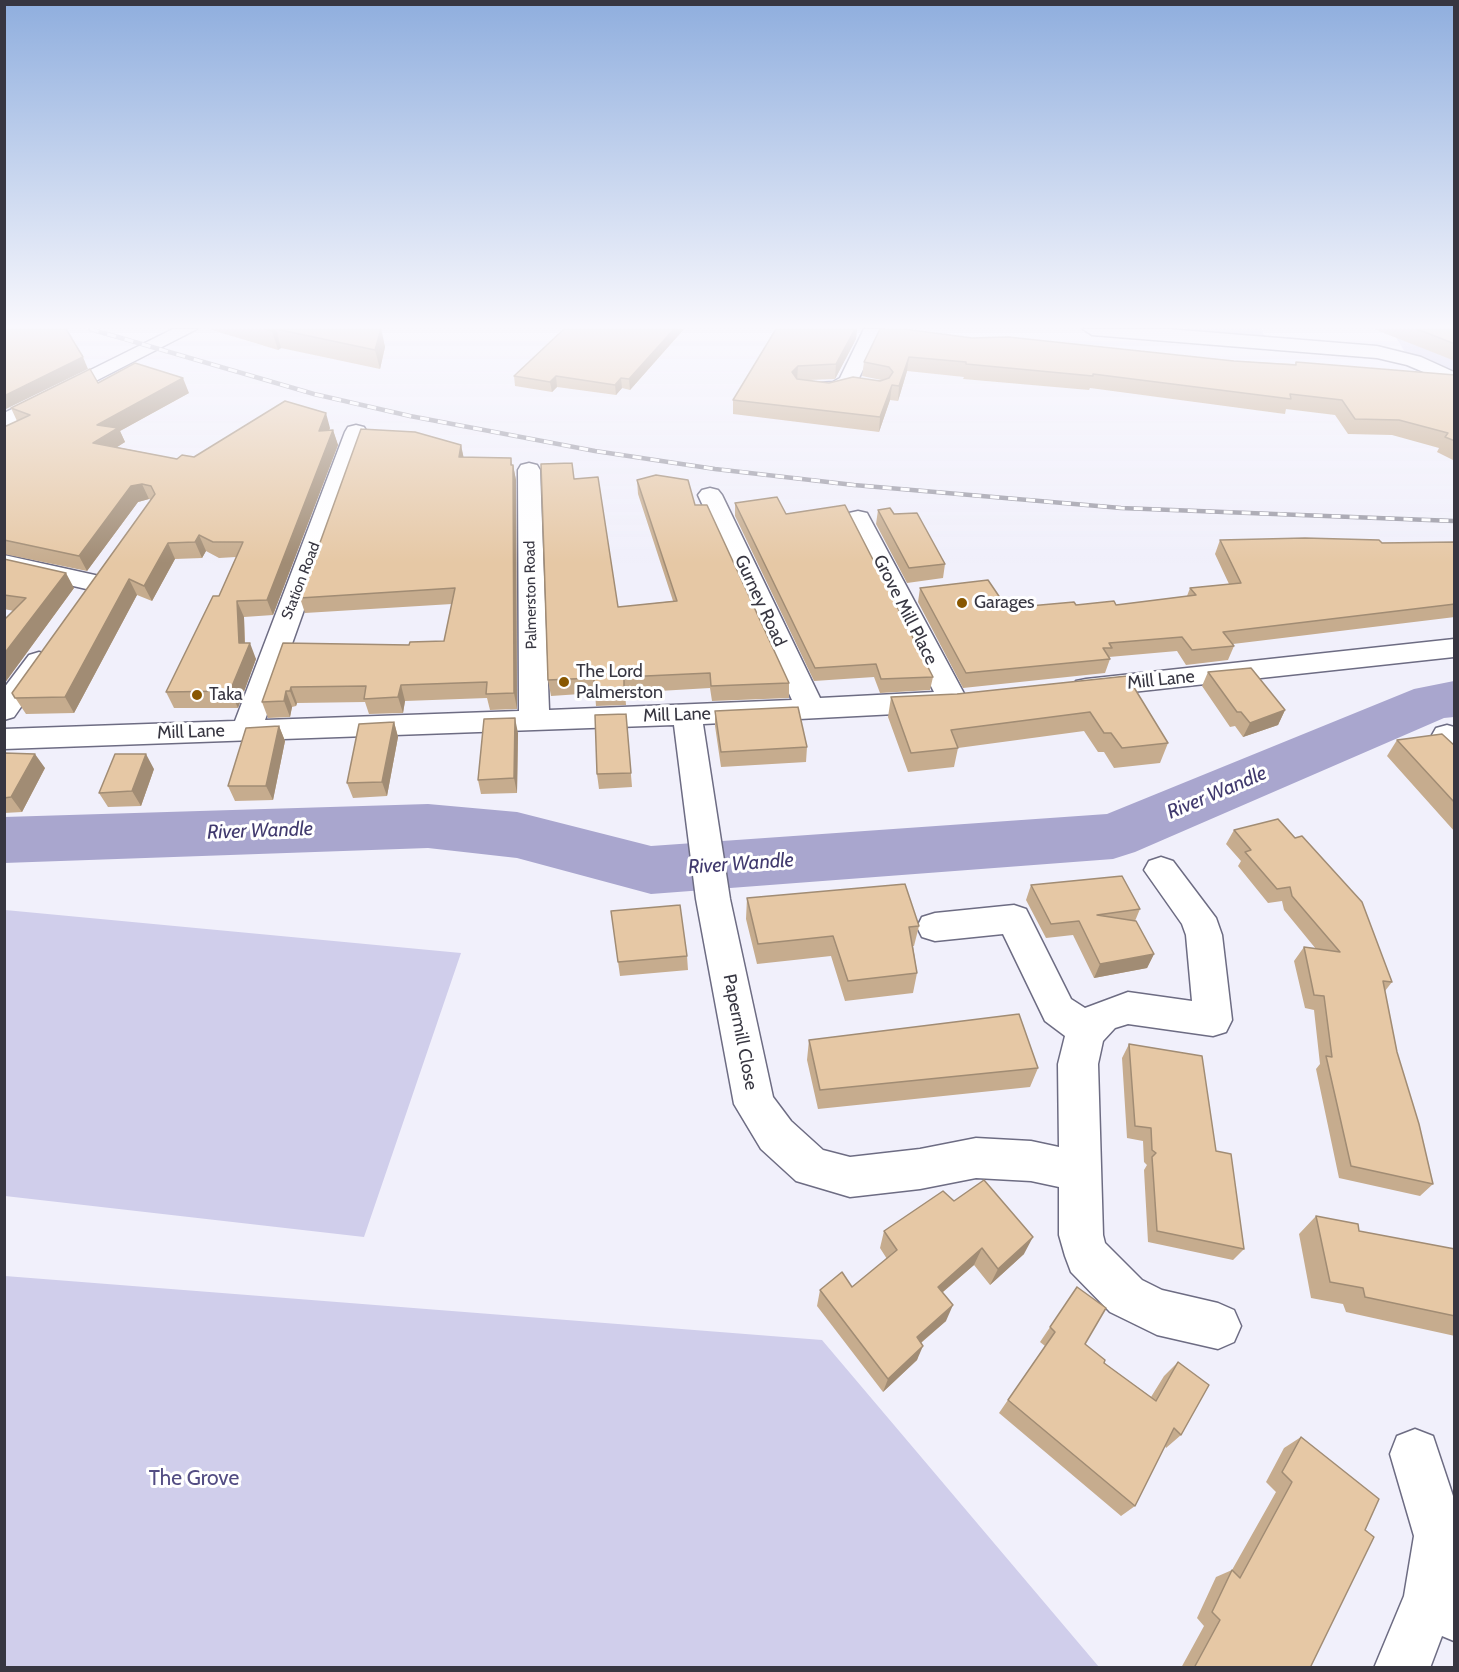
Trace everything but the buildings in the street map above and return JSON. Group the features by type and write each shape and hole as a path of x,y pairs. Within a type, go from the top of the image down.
{"street":[{"path":"4,422 34,407"},
{"name":"Station Road","path":"246,730 356,432"},
{"name":"Palmerston Road","path":"529,470 534,720"},
{"name":"Gurney Road","path":"710,495 810,708"},
{"name":"Grove Mill Place","path":"858,518 909,593 965,700"},
{"path":"4,562 95,583"},
{"path":"4,710 54,640"},
{"name":"Mill Lane","path":"1059,690 1455,648"},
{"name":"Mill Lane","path":"4,739 687,715 965,700"},
{"name":"Papermill Close","path":"687,715 707,843 713,899 754,1104 776,1135 811,1167 850,1177 920,1169 976,1158 1031,1161 1078,1171"},
{"path":"1161,870 1198,918 1204,935 1213,1020 1128,1008 1102,1016 1088,1030 1078,1064 1078,1171 1081,1235 1087,1256 1125,1296 1157,1312 1218,1326"},
{"path":"935,927 1014,919 1058,1010 1088,1030"},
{"path":"1402,1668 1443,1605 1440,1536 1415,1454"}],"green space":[{"path":"5,910 461,953 364,1237 5,1196"},
{"name":"The Grove","path":"5,1276 822,1340 1099,1667 5,1667"}],"waterway":[{"name":"River Wandle","path":"4,840 428,826 517,835 651,870 1113,836 1433,702 1454,699"}],"railway":[{"path":"371,407 595,451 715,469 854,485 1121,508 1454,521"}],"place":[{"name":"Garages","path":"962,603"},
{"name":"The Lord Palmerston","path":"564,682"},
{"name":"Taka","path":"197,695"}]}
